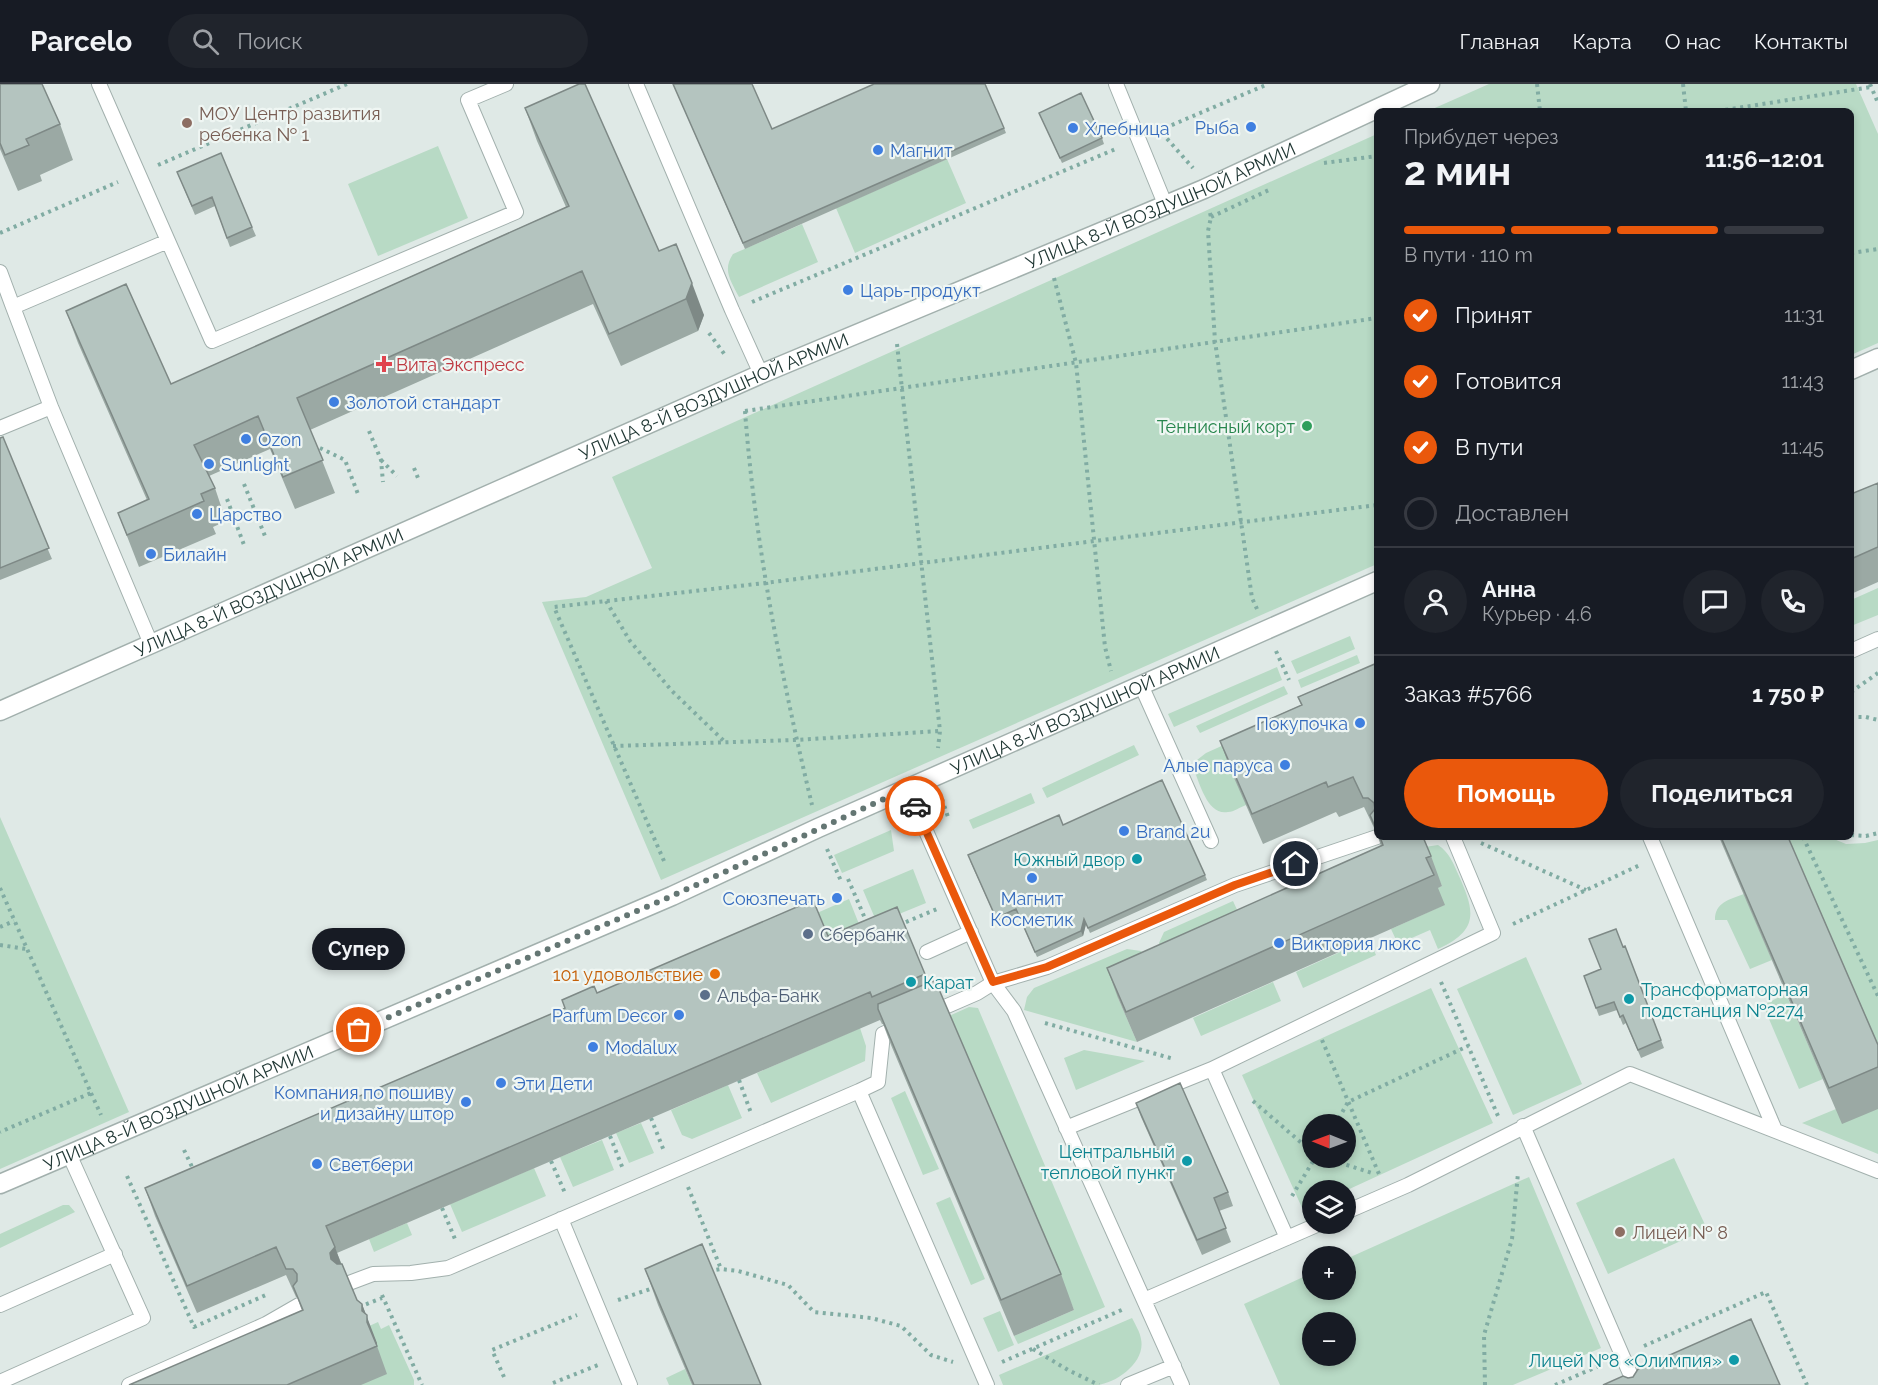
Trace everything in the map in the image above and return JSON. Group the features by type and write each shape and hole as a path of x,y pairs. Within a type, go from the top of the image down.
{"street":[{"name":"УЛИЦА 8-Й ВОЗДУШНОЙ АРМИИ","path":"1380,108 1430,84"},
{"name":"УЛИЦА 8-Й ВОЗДУШНОЙ АРМИИ","path":"0,711 761,374 895,320 1260,165 1374,111"},
{"path":"1854,369 1878,358"},
{"name":"УЛИЦА 8-Й ВОЗДУШНОЙ АРМИИ","path":"0,1184 632,914 818,828 1374,582"}],"lane":[{"path":"99,84 212,341 516,212 468,100 506,84"},
{"path":"636,84 761,374"},
{"path":"1116,84 1165,204"},
{"path":"13,307 168,241"},
{"path":"0,272 51,407 151,644"},
{"path":"0,428 51,407"},
{"path":"1854,650 1878,639"},
{"path":"1141,685 1211,841"},
{"path":"908,788 970,932 993,982 1014,1011 1182,1385"},
{"path":"349,1283 373,1274 411,1273 448,1268 859,1091 878,1082 883,1034 977,993 993,982 1047,967 1235,885 1374,838"},
{"path":"1066,1128 1212,1069 1493,933 1454,840"},
{"path":"1651,840 1775,1130"},
{"path":"927,952 970,932"},
{"path":"1212,1069 1287,1238"},
{"path":"1356,1208 1408,1185 1630,1074 1878,1171"},
{"path":"859,1091 987,1385"},
{"path":"1523,1126 1635,1385"},
{"path":"0,1382 143,1318 69,1154"},
{"path":"561,1219 630,1385"},
{"path":"1144,1300 1302,1231"},
{"path":"0,1305 115,1254"},
{"path":"129,1385 267,1324 299,1305"},
{"path":"1128,1385 1173,1366"}],"path":[{"path":"0,233 347,84"},
{"path":"732,310 1140,140 1268,84"},
{"path":"1537,84 1540,108"},
{"path":"1683,84 1686,108"},
{"path":"1736,108 1870,86 1878,103"},
{"path":"1160,130 1200,176"},
{"path":"1315,167 1325,162 1374,156"},
{"path":"1211,217 1273,188"},
{"path":"1209,209 1211,217 1208,231 1215,341 1251,598 1289,681"},
{"path":"1854,253 1878,249"},
{"path":"1048,254 1076,363 1105,647 1114,680"},
{"path":"841,881 818,828 796,740 765,584 745,411 1374,318"},
{"path":"895,320 900,387 940,731 935,776 949,822"},
{"path":"709,333 727,358"},
{"path":"369,431 381,460 383,482"},
{"path":"320,448 345,459 358,494"},
{"path":"381,460 397,476"},
{"path":"414,468 418,478"},
{"path":"244,484 265,536"},
{"path":"227,499 244,545"},
{"path":"664,861 554,607 765,584 1374,506"},
{"path":"606,601 630,640 672,691 726,742"},
{"path":"1854,690 1878,673"},
{"path":"1854,717 1878,720"},
{"path":"613,746 796,740 940,731"},
{"path":"1854,835 1866,836 1878,833"},
{"path":"1804,840 1878,996"},
{"path":"1475,841 1586,890"},
{"path":"1493,933 1659,857"},
{"path":"848,879 868,927"},
{"path":"0,888 91,1094 0,1132"},
{"path":"892,928 957,901"},
{"path":"0,927 14,921"},
{"path":"0,945 26,949"},
{"path":"1432,962 1519,1161 1512,1239 1484,1335 1485,1385"},
{"path":"1313,1020 1353,1114"},
{"path":"1341,1114 1348,1102 1468,1046"},
{"path":"739,1080 753,1116"},
{"path":"651,1118 664,1152"},
{"path":"1356,1120 1381,1176 1356,1168"},
{"path":"610,1136 624,1169"},
{"path":"184,1150 196,1174"},
{"path":"551,1161 565,1194"},
{"path":"680,1167 721,1269"},
{"path":"1278,1219 1309,1168"},
{"path":"127,1176 194,1327 269,1293"},
{"path":"442,1208 455,1239"},
{"path":"700,1273 721,1269 738,1271 788,1285 814,1312 871,1318 901,1326 931,1355 981,1371 1144,1300"},
{"path":"373,1274 422,1385"},
{"path":"504,1377 492,1350 598,1307 666,1284"},
{"path":"1555,1385 1766,1292 1807,1385"},
{"path":"359,1307 383,1298"},
{"path":"1033,1349 1099,1385"},
{"path":"553,1383 618,1356"}],"green space":[{"path":"1489,84 1856,84 1878,134 1878,343 1854,354 1854,108 1435,108"},
{"path":"1374,135 1374,565 661,880 542,602 586,597 652,568 612,477"},
{"path":"438,146 468,218 378,256 348,184"},
{"path":"947,159 966,203 855,253 836,208"},
{"path":"802,224 818,262 739,297 728,270 733,254"},
{"path":"1878,588 1878,615 1854,625 1854,599"},
{"path":"1350,636 1355,649 1297,674 1291,661"},
{"path":"1357,655 1360,663 1301,688 1298,680"},
{"path":"1277,667 1282,680 1174,727 1168,714"},
{"path":"1284,686 1288,694 1200,733 1196,726"},
{"path":"1277,721 1246,805 1230,812 1215,809 1206,798 1194,770 1197,760 1206,753"},
{"path":"1134,745 1139,755 1047,798 1042,788"},
{"path":"1031,793 1035,803 973,829 969,820"},
{"path":"0,817 129,1112 0,1169"},
{"path":"891,830 894,851 842,873 834,855"},
{"path":"1787,840 1836,840 1846,844 1878,840 1878,1051"},
{"path":"1438,845 1451,859 1468,900 1470,919 1467,927 1461,935 1438,949 1430,930 1398,944 1391,929 1444,905 1437,888 1442,886 1425,847"},
{"path":"913,869 926,903 877,923 863,890"},
{"path":"1744,894 1772,960 1750,969 1727,920 1715,920 1720,905"},
{"path":"849,899 861,929 829,942 817,913"},
{"path":"1233,901 1239,914 1161,955 1159,943 1164,932"},
{"path":"1369,939 1376,955 1303,988 1296,972"},
{"path":"1127,949 1141,951 1148,960 1118,998 1137,1042 1024,1010 1027,997 1034,988"},
{"path":"1526,957 1582,1084 1513,1115 1457,989"},
{"path":"1273,982 1281,1001 1201,1036 1193,1018"},
{"path":"1431,988 1493,1123 1356,1186 1356,1180 1302,1180 1302,1208 1242,1075"},
{"path":"1786,994 1823,1079 1799,1089 1763,1005"},
{"path":"969,1007 978,1008 1105,1307 1018,1344 1014,1336 1074,1310 949,1016"},
{"path":"860,1028 866,1046 865,1061 771,1103 757,1073"},
{"path":"1084,1050 1145,1061 1076,1090 1064,1058"},
{"path":"728,1085 742,1118 692,1139 682,1135 671,1110"},
{"path":"905,1091 939,1169 923,1175 891,1098"},
{"path":"1836,1109 1878,1109 1878,1154 1802,1123"},
{"path":"641,1123 654,1153 629,1163 616,1133"},
{"path":"602,1140 614,1170 573,1187 560,1157"},
{"path":"1674,1158 1707,1229 1608,1274 1576,1203"},
{"path":"534,1168 546,1196 462,1232 450,1204"},
{"path":"1529,1177 1601,1348 1513,1385 1280,1385 1244,1304 1302,1278 1302,1300 1356,1300 1356,1255"},
{"path":"950,1197 985,1279 971,1285 936,1203"},
{"path":"63,1205 69,1205 75,1212 0,1248 0,1234"},
{"path":"407,1223 412,1235 374,1252 369,1239"},
{"path":"1000,1311 1014,1345 998,1352 983,1318"},
{"path":"1132,1318 1139,1331 1141,1347 1135,1363 1121,1376 1097,1385 1003,1385 999,1375"},
{"path":"378,1322 381,1329 389,1325 414,1380 414,1385 361,1385 367,1327"},
{"path":"685,1369 692,1385 669,1385 666,1378"}],"building":[{"path":"0,84 42,84 60,124 26,139 29,145 5,155 0,143"},
{"path":"579,84 585,84 659,251 676,244 692,283 686,299 609,334 582,271 297,398 323,460 283,477 258,416 194,445 215,488 201,494 204,501 127,535 118,513 149,499 66,311 126,284 171,384 569,206 525,108"},
{"path":"673,84 752,84 772,129 874,84 985,84 1004,128 743,243"},
{"path":"1081,93 1102,138 1060,158 1039,113"},
{"path":"221,153 252,227 227,238 212,197 192,206 177,172"},
{"path":"3,437 49,548 0,568 0,438"},
{"path":"1878,483 1878,547 1854,558 1854,493"},
{"path":"1374,664 1374,803 1368,798 1363,798 1353,777 1328,787 1326,782 1252,814 1220,741 1302,705 1298,697"},
{"path":"1162,780 1205,875 1088,928 1084,919 1081,931 1035,952 1016,909 996,918 968,855 1059,815 1063,825"},
{"path":"1374,810 1374,824 1370,815"},
{"path":"1381,840 1424,840 1431,856 1426,858 1434,875 1126,1012 1107,968 1383,845"},
{"path":"1722,840 1789,840 1878,1045 1878,1067 1829,1088"},
{"path":"813,900 828,936 897,907 925,974 872,997 870,992 326,1226 335,1247 330,1253 331,1259 337,1264 342,1264 357,1300 362,1304 362,1311 367,1315 367,1322 377,1346 287,1385 129,1385 303,1310 293,1286 297,1281 297,1274 293,1269 286,1269 276,1247 187,1286 145,1188 565,1008 562,1000 594,986 597,993"},
{"path":"1616,929 1623,947 1625,946 1661,1040 1638,1050 1623,1015 1620,1017 1614,1002 1596,1008 1584,976 1601,969 1589,939"},
{"path":"935,980 1061,1274 1001,1300 878,1009 878,1004"},
{"name":"Центральный тепловой пункт","path":"1180,1083 1228,1192 1214,1198 1226,1228 1197,1240 1136,1103"},
{"path":"702,1244 761,1385 694,1385 645,1269"},
{"path":"1751,1319 1780,1385 1603,1385 1623,1376 1633,1377 1638,1369"}],"way so far":[{"path":"359,1030 672,896 908,788 915,806"}],"place":[{"name":"МОУ Центр развития ребенка № 1","path":"187,123"},
{"name":"Рыба","path":"1251,127"},
{"name":"Хлебница","path":"1073,128"},
{"name":"Магнит","path":"878,150"},
{"name":"Царь-продукт","path":"848,290"},
{"name":"Вита Экспресс","path":"384,364"},
{"name":"Золотой стандарт","path":"334,402"},
{"name":"Теннисный корт","path":"1307,426"},
{"name":"Ozon","path":"246,439"},
{"name":"Sunlight","path":"209,464"},
{"name":"Царство","path":"197,514"},
{"name":"Билайн","path":"151,554"},
{"name":"Покупочка","path":"1360,723"},
{"name":"Алые паруса","path":"1285,765"},
{"name":"Brand 2u","path":"1124,831"},
{"name":"Южный двор","path":"1137,859"},
{"name":"Магнит Косметик","path":"1032,878"},
{"name":"Союзпечать","path":"837,898"},
{"name":"Сбербанк","path":"808,934"},
{"name":"Виктория люкс","path":"1279,943"},
{"name":"101 удовольствие","path":"715,974"},
{"name":"Карат","path":"911,982"},
{"name":"Альфа-Банк","path":"705,995"},
{"name":"Трансформаторная подстанция №2274","path":"1629,999"},
{"name":"Parfum Decor","path":"679,1015"},
{"name":"Супер","path":"359,1030"},
{"name":"Modalux","path":"593,1047"},
{"name":"Эти Дети","path":"501,1083"},
{"name":"Компания по пошиву и дизайну штор","path":"466,1102"},
{"name":"Центральный тепловой пункт","path":"1187,1161"},
{"name":"Светбери","path":"317,1164"},
{"name":"Лицей № 8","path":"1620,1232"},
{"name":"Лицей №8 «Олимпия»","path":"1734,1360"}],"route":[{"path":"915,806 993,982 1047,967 1235,885 1296,864"}]}
